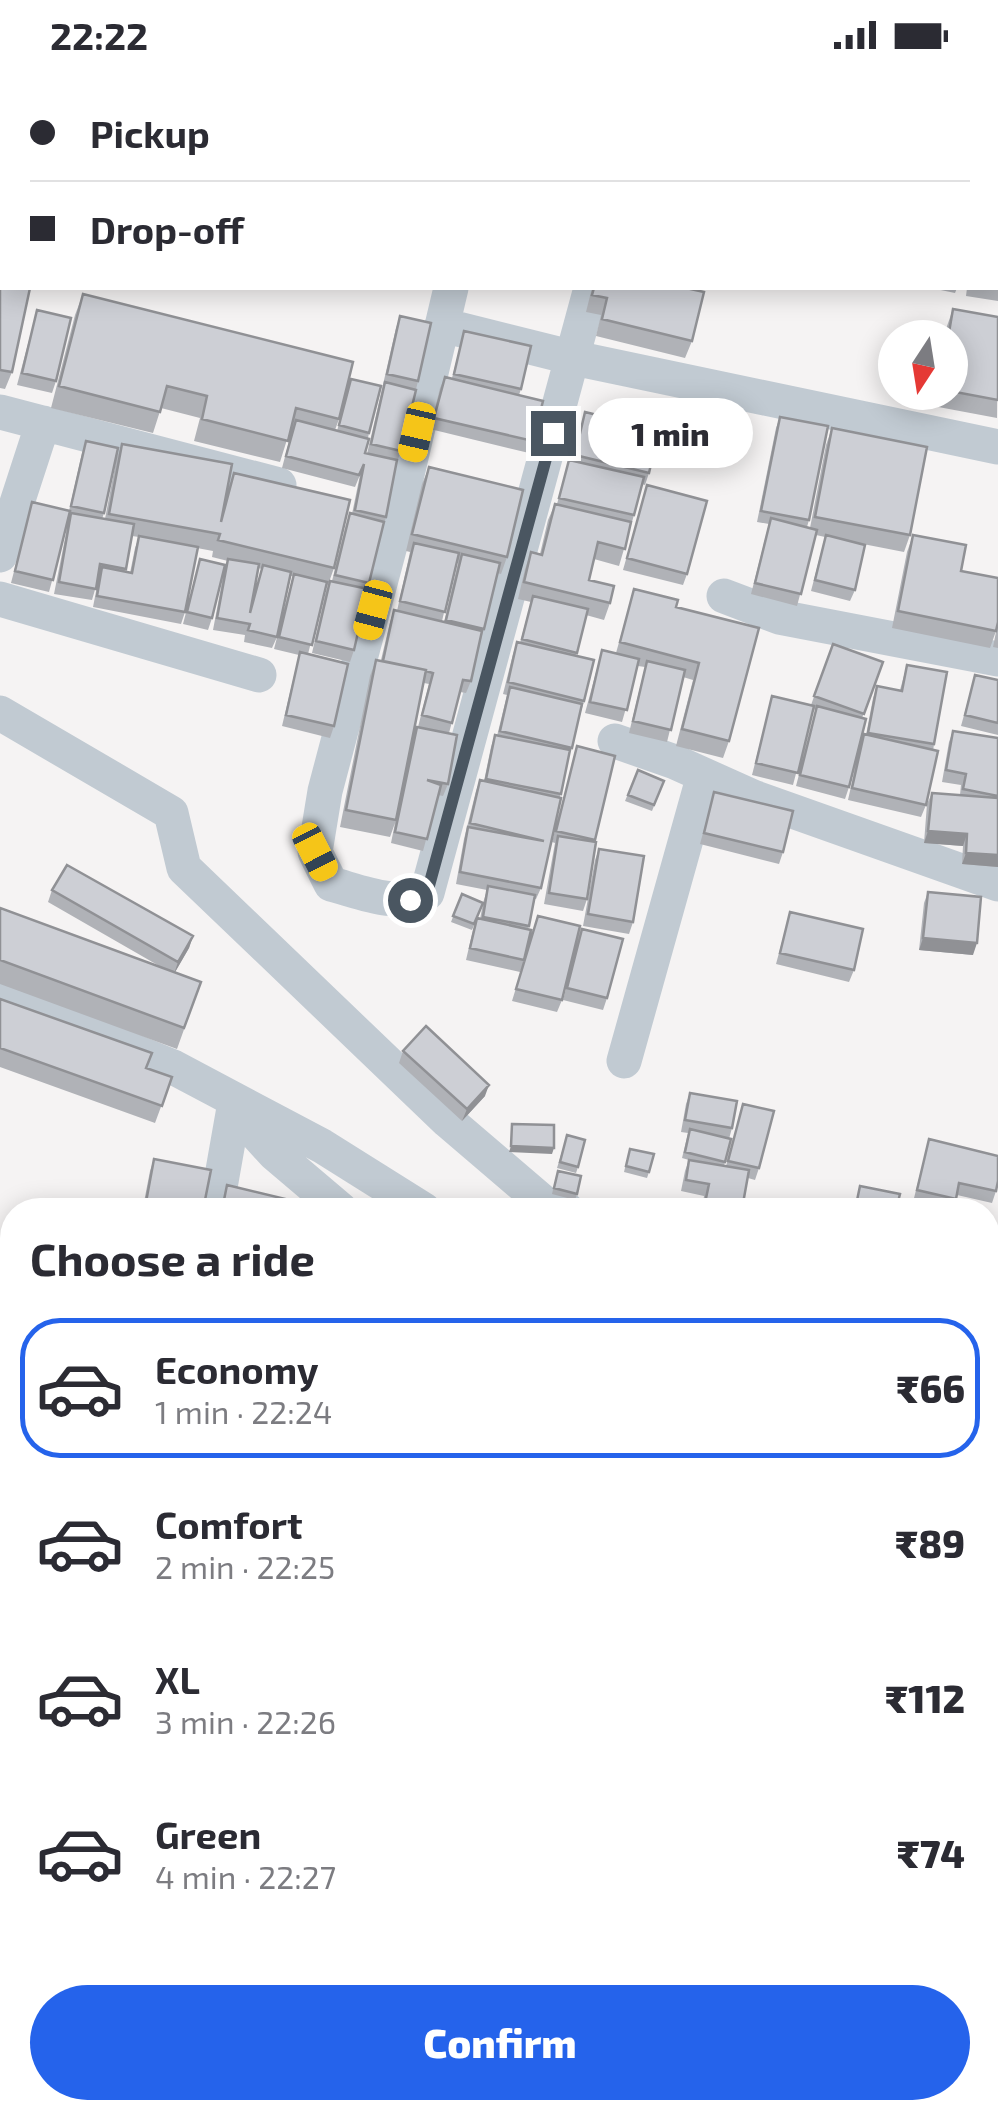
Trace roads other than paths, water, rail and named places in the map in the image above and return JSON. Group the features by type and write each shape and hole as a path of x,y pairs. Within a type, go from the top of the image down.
{"street":[{"path":"451,290 392,538 325,790 315,852 331,884 390,900 410,900 427,893 591,290"},
{"path":"442,325 574,358 998,447"},
{"path":"0,412 320,496"},
{"path":"0,555 43,423"},
{"path":"724,596 778,617 998,659"},
{"path":"0,599 260,675"},
{"path":"0,713 172,813 184,868 448,1121 537,1198"},
{"path":"616,742 753,797 998,884"},
{"path":"624,1062 704,776"},
{"path":"618,948 652,962"},
{"path":"0,997 173,1067 281,1140 399,1198"},
{"path":"218,1196 234,1108 281,1140 331,1198"},
{"path":"218,1196 281,1140"}]}
